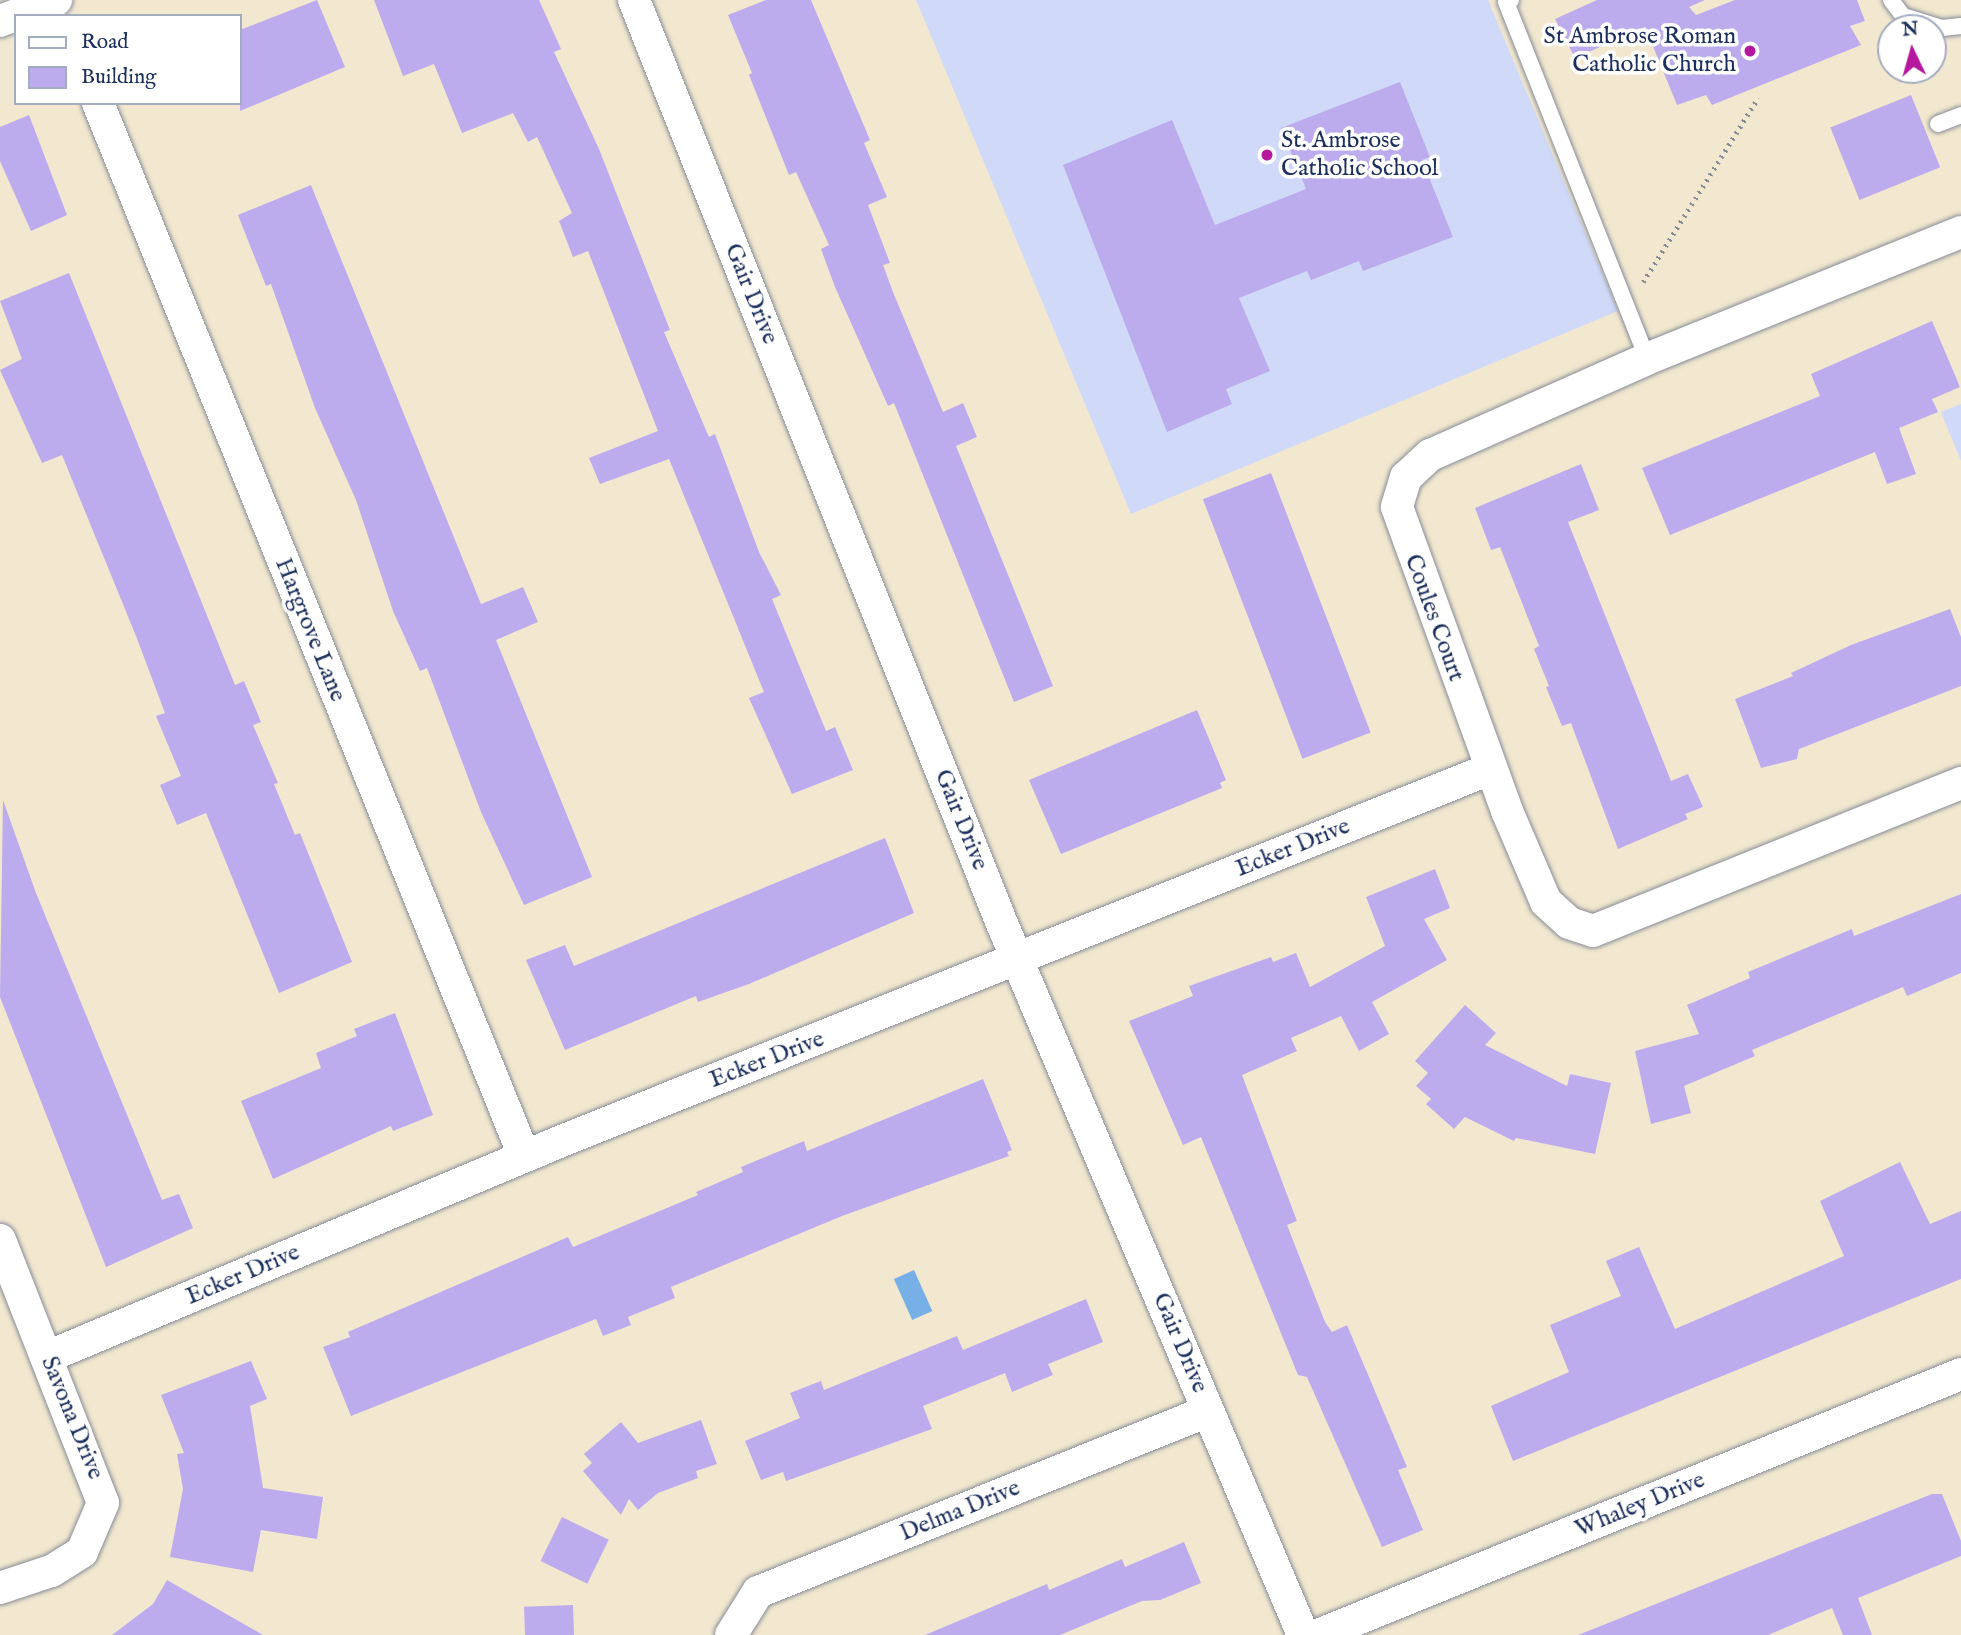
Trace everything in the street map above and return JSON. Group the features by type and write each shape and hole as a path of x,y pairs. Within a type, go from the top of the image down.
{"street":[{"path":"20,14 56,0"},
{"name":"Gair Drive","path":"634,0 1019,960 1303,1635"},
{"name":"Hargrove Lane","path":"99,105 524,1157"},
{"name":"Coules Court","path":"1961,232 1647,359 1420,461 1400,492 1399,522 1490,769 1546,902 1569,923 1593,932 1961,783"},
{"name":"Ecker Drive","path":"47,1357 524,1157 1490,769"},
{"name":"Savona Drive","path":"0,1240 103,1503 82,1552 51,1570 0,1588"},
{"name":"Whaley Drive","path":"1318,1635 1961,1374"},
{"name":"Delma Drive","path":"731,1635 758,1592 1208,1410"}],"lane":[{"path":"1511,0 1506,2 1647,359"},
{"path":"1891,0 1903,16 1941,28 1961,26"},
{"path":"1937,124 1961,115"}],"path":[{"path":"1627,308 1758,99"}],"shaded area":[{"name":"St. Ambrose Catholic School","path":"916,0 1488,0 1618,311 1131,514"},
{"path":"1961,404 1961,461 1941,412"}],"water":[{"path":"914,1270 932,1311 912,1320 894,1279"}],"building":[{"path":"317,0 345,67 240,111 242,29"},
{"path":"374,0 539,0 561,49 554,52 599,149 670,330 664,332 709,437 715,434 759,552 781,595 772,599 826,731 835,727 853,770 792,794 749,698 764,692 669,459 600,484 589,458 658,431 588,251 573,257 559,221 572,213 537,137 528,142 513,113 462,133 434,64 403,76"},
{"path":"766,0 811,0 870,140 864,143 887,197 868,205 890,263 883,265 893,292 943,412 963,403 977,437 956,446 1053,686 1014,702 894,403 888,406 835,287 821,249 829,245 796,172 789,175 749,75 752,73 728,15"},
{"name":"St Ambrose Roman Catholic Church","path":"1597,0 1705,0 1689,7 1696,15 1735,0 1857,0 1865,21 1850,26 1861,45 1712,105 1706,95 1677,105 1645,27 1575,58 1555,19"},
{"path":"1400,82 1430,157 1422,160 1453,237 1363,271 1359,261 1311,280 1307,271 1239,298 1270,371 1226,389 1232,404 1167,432 1063,165 1172,120 1215,225 1306,189 1281,128"},
{"path":"1911,95 1940,167 1860,200 1830,128"},
{"path":"29,115 67,215 31,231 0,161 0,127"},
{"path":"311,185 481,604 523,587 538,622 496,640 592,877 524,905 481,812 427,668 420,671 393,611 356,500 315,408 271,284 266,286 238,215"},
{"path":"69,273 235,685 244,681 261,722 253,725 278,783 274,784 295,835 300,833 352,962 279,993 206,813 177,825 160,785 181,776 156,716 165,713 136,636 62,455 42,463 0,370 22,359 0,301"},
{"path":"1932,321 1960,387 1932,399 1938,412 1899,428 1916,474 1887,484 1875,452 1670,535 1642,468 1820,396 1811,374"},
{"path":"1581,464 1599,510 1568,522 1671,781 1688,774 1703,807 1685,814 1688,819 1618,849 1571,723 1562,726 1546,687 1549,686 1534,649 1539,646 1500,547 1491,550 1475,508"},
{"path":"1271,473 1371,733 1302,759 1203,499"},
{"path":"1950,609 1961,637 1961,686 1799,749 1797,759 1761,768 1735,699 1793,676 1791,673 1851,645"},
{"path":"1197,710 1226,780 1220,783 1222,788 1061,854 1029,780"},
{"path":"3,800 36,893 162,1200 179,1194 193,1228 106,1267 0,997"},
{"path":"885,838 914,913 749,984 698,1002 696,996 565,1050 526,960 565,945 574,966"},
{"path":"1435,869 1450,908 1424,919 1447,960 1372,1002 1389,1034 1359,1051 1341,1016 1291,1038 1297,1051 1242,1075 1297,1221 1287,1225 1325,1322 1332,1332 1347,1325 1407,1467 1398,1470 1423,1530 1382,1547 1307,1377 1298,1375 1201,1137 1183,1145 1129,1021 1193,996 1189,986 1271,957 1273,962 1296,953 1310,987 1385,946 1366,897"},
{"path":"1961,894 1961,973 1907,996 1903,987 1752,1050 1755,1056 1684,1086 1691,1113 1651,1124 1635,1051 1699,1034 1687,1005 1750,978 1748,972 1852,929 1854,936"},
{"path":"1465,1005 1496,1033 1485,1045 1567,1086 1570,1074 1611,1083 1595,1154 1516,1138 1514,1141 1465,1117 1454,1129 1426,1104 1431,1099 1416,1086 1428,1073 1415,1061"},
{"path":"395,1013 433,1115 393,1131 391,1126 273,1179 241,1101 321,1068 316,1053 357,1036 354,1029"},
{"path":"983,1079 1012,1150 1007,1152 1009,1156 842,1216 671,1287 675,1298 628,1317 631,1325 603,1336 596,1319 351,1416 323,1347 350,1337 348,1332 568,1237 573,1247 698,1195 696,1192 743,1172 741,1167 804,1141 807,1151"},
{"path":"1900,1162 1930,1224 1961,1211 1961,1279 1513,1461 1491,1406 1569,1372 1550,1325 1621,1296 1606,1261 1639,1247 1675,1329 1844,1256 1820,1201"},
{"path":"1086,1299 1103,1342 1048,1364 1053,1375 1012,1392 1005,1373 923,1406 932,1429 786,1481 783,1472 761,1480 745,1441 800,1418 790,1393 821,1381 824,1390 957,1336 963,1350"},
{"path":"251,1361 267,1399 250,1406 263,1488 323,1497 317,1539 261,1530 253,1572 170,1557 183,1489 177,1454 184,1453 161,1395"},
{"path":"701,1420 717,1464 696,1471 698,1478 658,1493 638,1510 629,1499 621,1515 583,1471 592,1463 584,1454 621,1422 638,1443"},
{"path":"1932,1494 1942,1494 1961,1541 1961,1556 1858,1598 1872,1635 1843,1635 1832,1608 1768,1635 1578,1635"},
{"path":"562,1517 609,1540 587,1584 541,1561"},
{"path":"1184,1542 1201,1583 1160,1600 1142,1601 1060,1635 925,1635 1047,1584 1049,1590 1122,1559 1125,1567"},
{"path":"167,1580 263,1635 112,1635 153,1604"},
{"path":"573,1605 574,1635 525,1635 524,1607"}],"place":[{"name":"St Ambrose Roman Catholic Church","path":"1750,51"},
{"name":"St. Ambrose Catholic School","path":"1267,155"}]}
